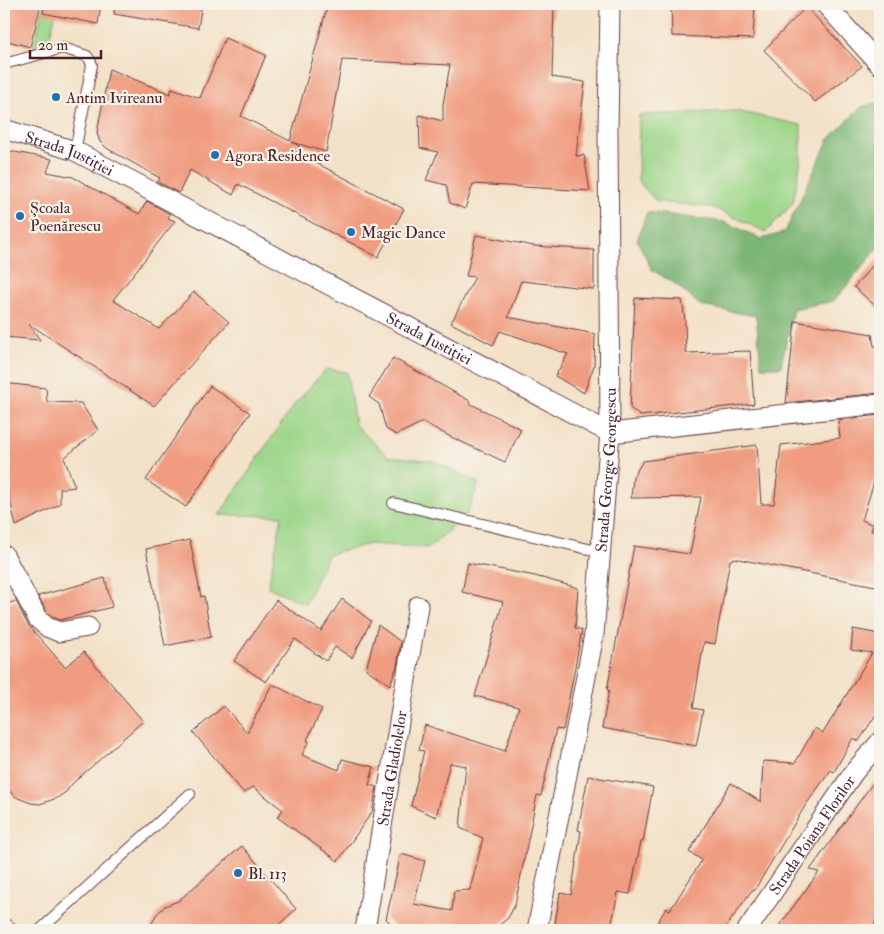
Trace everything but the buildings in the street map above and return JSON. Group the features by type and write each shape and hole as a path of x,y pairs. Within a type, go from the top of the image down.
{"street":[{"name":"Strada George Georgescu","path":"537,930 594,635 610,433 608,130 610,4"},
{"path":"826,4 880,65"},
{"name":"Strada Justiției","path":"4,129 75,151 610,433"},
{"path":"610,433 880,404"},
{"path":"4,555 38,619 47,627 59,632 88,627"},
{"name":"Strada Gladiolelor","path":"365,930 418,606"},
{"name":"Strada Poiana Florilor","path":"747,930 854,772 880,742"}],"lane":[{"path":"4,64 63,48 87,56 92,65 75,151"},
{"path":"393,503 600,552"},
{"path":"40,930 190,794"},
{"path":"4,923 15,930"}],"green space":[{"path":"44,4 58,4 48,44 33,49"},
{"path":"880,102 880,246 834,301 793,309 781,367 761,367 756,316 701,306 674,283 652,270 637,240 647,212 724,222 762,239 785,232 829,139 861,107"},
{"path":"736,111 801,125 801,159 793,203 766,232 712,207 657,202 638,181 639,115"},
{"path":"326,369 347,372 355,425 388,456 434,461 479,483 467,514 429,548 370,544 329,554 305,604 268,587 282,516 219,515 294,405"}],"place":[{"name":"Antim Ivireanu","path":"56,97"},
{"name":"Agora Residence","path":"215,155"},
{"name":"Şcoala Poenărescu","path":"20,216"},
{"name":"Magic Dance","path":"351,232"},
{"name":"Bl. 113","path":"238,873"}]}
